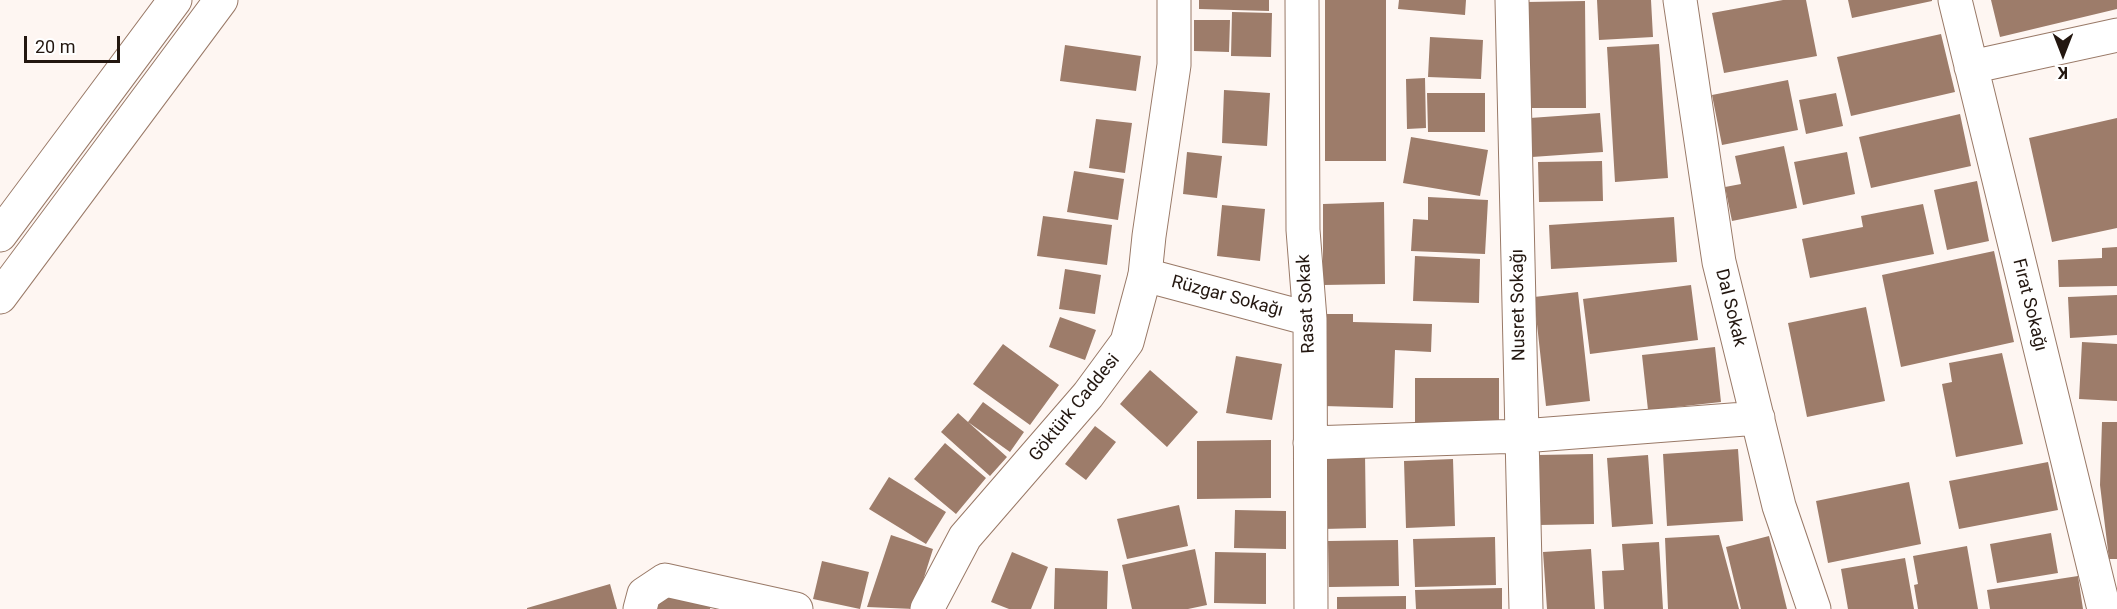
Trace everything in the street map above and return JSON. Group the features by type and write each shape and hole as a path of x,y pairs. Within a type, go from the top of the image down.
{"street":[{"path":"0,236 175,0"},
{"path":"0,297 221,0"},
{"name":"Göktürk Caddesi","path":"927,609 965,537 1088,395 1127,342 1145,275 1174,65 1174,0"},
{"name":"Rasat Sokak","path":"1302,0 1303,230 1310,320 1311,609"},
{"name":"Nusret Sokağı","path":"1512,0 1526,609"},
{"name":"Dal Sokak","path":"1680,0 1719,262 1779,506 1814,609"},
{"name":"Fırat Sokağı","path":"1955,0 2104,609"},
{"path":"1971,67 2117,35"},
{"name":"Rüzgar Sokağı","path":"1145,275 1310,320"},
{"path":"1310,443 1522,436 1758,418"},
{"path":"640,609 644,594 665,580 796,609"}],"building":[{"path":"1199,0 1269,0 1269,11 1199,9"},
{"path":"1325,0 1386,0 1386,161 1325,161"},
{"path":"1399,0 1466,0 1465,15 1398,9"},
{"path":"1597,0 1651,0 1653,37 1599,40"},
{"path":"1783,0 1806,0 1817,56 1724,73 1712,13"},
{"path":"1848,0 1932,0 1932,1 1852,18"},
{"path":"1991,0 2117,0 2117,9 2000,37"},
{"path":"1585,1 1586,108 1527,108 1527,2"},
{"path":"1232,12 1272,13 1271,57 1231,56"},
{"path":"1194,20 1230,20 1229,52 1194,51"},
{"path":"1941,34 1955,92 1851,116 1837,57"},
{"path":"1430,37 1483,40 1481,79 1428,77"},
{"path":"1659,44 1668,178 1615,182 1607,47"},
{"path":"1065,45 1141,56 1136,91 1060,81"},
{"path":"1425,78 1426,128 1407,129 1406,79"},
{"path":"1788,80 1798,130 1722,145 1712,95"},
{"path":"1224,90 1270,93 1267,146 1222,143"},
{"path":"1427,93 1485,93 1485,132 1428,132"},
{"path":"1836,93 1843,126 1806,134 1799,100"},
{"path":"1600,113 1603,152 1532,157 1530,118"},
{"path":"1960,114 1971,166 1871,188 1859,137"},
{"path":"2117,118 2117,228 2052,242 2029,138"},
{"path":"1096,119 1132,123 1125,173 1089,168"},
{"path":"1411,137 1488,150 1480,196 1403,183"},
{"path":"1784,146 1797,208 1732,221 1725,187 1741,184 1735,156"},
{"path":"1187,152 1222,156 1217,198 1183,194"},
{"path":"1847,152 1855,194 1803,205 1794,162"},
{"path":"1602,161 1603,201 1539,202 1538,162"},
{"path":"1074,171 1124,179 1118,220 1067,212"},
{"path":"1977,181 1989,241 1947,250 1934,190"},
{"path":"1428,197 1488,200 1485,254 1411,251 1413,219 1428,220"},
{"path":"1384,202 1385,284 1323,285 1323,204"},
{"path":"1923,204 1934,254 1810,278 1802,239 1863,227 1861,216"},
{"path":"1222,205 1265,209 1260,261 1217,256"},
{"path":"1043,216 1112,225 1107,265 1037,256"},
{"path":"1674,217 1677,262 1551,269 1549,225"},
{"path":"2117,247 2117,286 2059,287 2058,260 2102,258 2102,248"},
{"path":"1994,251 2014,342 1901,367 1882,275"},
{"path":"1415,256 1480,259 1479,303 1413,301"},
{"path":"1065,269 1101,275 1095,314 1059,309"},
{"path":"1691,285 1698,340 1590,354 1583,299"},
{"path":"1578,292 1590,401 1546,406 1534,297"},
{"path":"2117,295 2117,335 2070,338 2068,297"},
{"path":"1866,307 1885,401 1807,417 1788,323"},
{"path":"1327,314 1353,314 1353,322 1432,324 1431,352 1395,350 1393,408 1324,406"},
{"path":"1060,317 1096,330 1085,360 1049,347"},
{"path":"2082,342 2117,344 2117,401 2079,399"},
{"path":"1003,344 1059,385 1030,425 973,384"},
{"path":"1715,347 1721,402 1648,410 1642,355"},
{"path":"2002,353 2023,444 1956,457 1942,384 1952,382 1949,363"},
{"path":"1236,356 1282,364 1272,420 1226,413"},
{"path":"1150,370 1198,412 1167,447 1120,404"},
{"path":"1415,378 1499,378 1499,427 1415,427"},
{"path":"983,402 1024,432 1010,452 968,422"},
{"path":"958,413 1007,457 990,476 941,432"},
{"path":"2102,422 2117,422 2117,559 2109,559 2100,485"},
{"path":"1095,426 1116,442 1086,480 1065,464"},
{"path":"1271,440 1271,498 1197,499 1197,441"},
{"path":"945,443 986,478 956,514 914,479"},
{"path":"1738,449 1743,521 1667,526 1663,454"},
{"path":"1365,453 1366,528 1323,529 1321,454"},
{"path":"1593,454 1594,524 1539,525 1538,455"},
{"path":"1648,455 1653,524 1612,527 1607,458"},
{"path":"1453,459 1455,526 1406,528 1404,461"},
{"path":"2048,462 2058,510 1959,529 1949,481"},
{"path":"889,477 946,512 926,544 869,509"},
{"path":"1909,482 1921,544 1828,563 1816,501"},
{"path":"1179,505 1188,546 1127,559 1117,519"},
{"path":"1235,510 1286,511 1286,549 1234,548"},
{"path":"2051,533 2058,573 1997,583 1990,544"},
{"path":"891,535 933,549 914,609 867,607"},
{"path":"1719,535 1739,609 1668,609 1665,538"},
{"path":"1769,536 1787,609 1741,609 1726,547"},
{"path":"1495,537 1496,585 1415,587 1413,539"},
{"path":"1398,540 1399,586 1329,587 1328,541"},
{"path":"1659,542 1663,609 1604,609 1602,571 1624,570 1622,544"},
{"path":"1967,546 1978,609 1918,609 1914,585 1918,584 1913,556"},
{"path":"1195,549 1207,605 1188,609 1132,609 1122,565"},
{"path":"1591,549 1595,609 1547,609 1543,552"},
{"path":"1012,552 1048,567 1031,609 1009,609 991,602"},
{"path":"1215,552 1266,553 1266,604 1214,603"},
{"path":"1905,558 1914,609 1848,609 1841,569"},
{"path":"822,561 869,572 860,609 813,599"},
{"path":"1055,568 1108,571 1107,609 1054,609"},
{"path":"2078,576 2083,609 1990,609 1987,590"},
{"path":"610,584 617,609 527,609 527,608"},
{"path":"1502,588 1502,609 1416,609 1415,590"},
{"path":"665,589 712,601 710,609 656,609"},
{"path":"1406,596 1406,609 1337,609 1337,597"}]}
